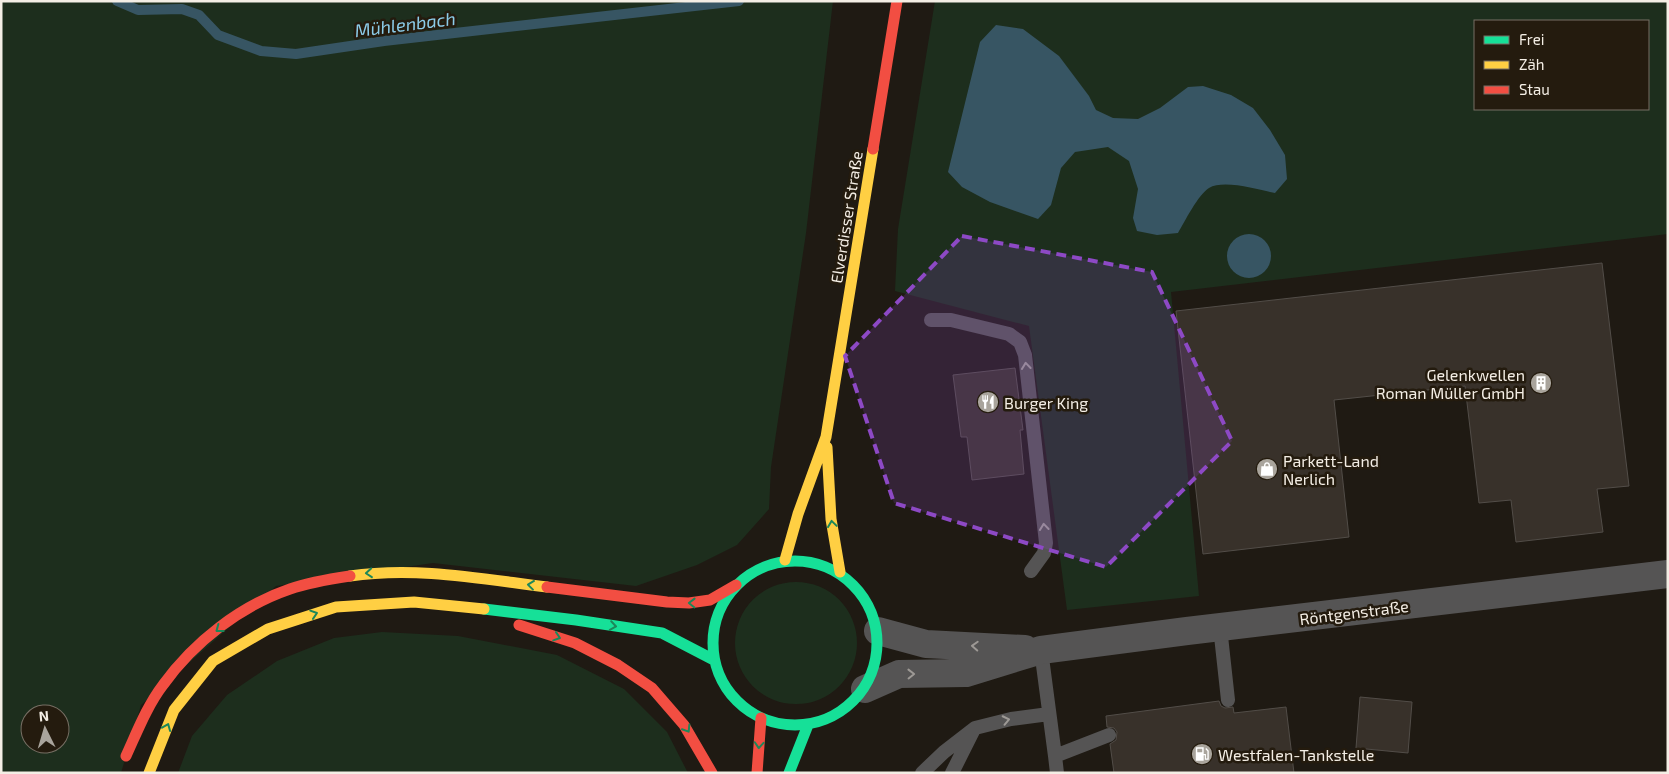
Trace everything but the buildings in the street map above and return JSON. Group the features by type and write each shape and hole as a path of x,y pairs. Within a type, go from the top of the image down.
{"main road":[{"name":"Elverdisser Straße","path":"785,560 798,514 826,437 897,1"},
{"name":"Elverdisser Straße","path":"826,437 831,519 840,572"},
{"path":"126,756 143,718 163,685 191,652 220,628 252,606 289,589 321,580 370,573 423,572 667,602 699,604 713,600 736,584 766,565 785,560 814,562 840,572 847,577 870,604 878,631 879,649 875,666 865,689 843,711 808,725 787,725 752,714 733,698 719,675 714,660 714,629 720,610 736,584"},
{"path":"149,773 174,710 213,661 268,629 336,607 414,602 576,620 662,633 714,660"},
{"path":"443,604 524,626 575,643 618,665 652,688 684,725 712,773"},
{"path":"757,773 761,718"},
{"path":"789,773 808,725"}],"street":[{"name":"Röntgenstraße","path":"865,689 899,674 966,673 1041,650 1220,626 1668,574"},
{"name":"Röntgenstraße","path":"878,631 926,644 1041,650"}],"lane":[{"path":"931,320 951,320 1009,334 1020,342 1025,355 1046,543 1044,553 1030,571"},
{"path":"1220,626 1228,700"},
{"path":"1041,650 1057,773"},
{"path":"922,773 944,752 975,728 1011,719 1049,714"},
{"path":"952,773 975,728"},
{"path":"1055,756 1109,735"}],"highlighted area":[{"path":"962,236 1152,272 1232,441 1106,567 894,503 845,356"}],"green space":[{"path":"1,1 833,1 806,233 771,467 769,509 737,545 697,565 636,586 433,563 276,586 141,705 121,773 1,773"},
{"path":"935,1 1668,1 1668,234 1171,292 1199,596 1067,610 1029,326 895,291 898,229"},
{"path":"796,582 819,586 839,600 853,620 857,643 853,666 839,686 819,700 796,704 773,700 753,686 739,666 735,643 739,620 753,600 773,586"},
{"path":"382,632 458,636 557,655 624,689 667,732 688,773 178,773 192,736 227,695 277,661 334,638"}],"water":[{"path":"996,25 1023,29 1059,56 1089,96 1096,110 1113,118 1138,119 1160,108 1188,87 1203,86 1231,95 1253,108 1270,130 1285,155 1287,179 1275,193 1232,185 1209,188 1196,202 1178,233 1157,235 1137,231 1133,218 1138,189 1129,161 1108,147 1075,152 1061,168 1051,205 1038,219 990,202 962,187 948,172 980,42"},
{"path":"1245,234 1253,234 1265,240 1271,256 1265,272 1253,278 1245,278 1233,272 1227,260 1227,252 1233,240"}],"waterway":[{"name":"Mühlenbach","path":"117,1 138,10 182,9 199,15 218,35 261,51 296,54 384,41 739,1"}],"traffic: fast":[{"path":"803,561 819,564 834,570 859,591 868,604 874,619 877,643 876,659 868,682 847,707 834,716 819,722 787,725 771,722 756,716 731,695 722,682 716,667 713,635 716,619 722,604 743,579 756,570 771,564 803,561"},
{"path":"484,609 662,633 714,660"},
{"path":"789,773 808,725"}],"traffic: slow":[{"path":"785,560 798,514 826,437 873,149"},
{"path":"827,447 831,519 840,572"},
{"path":"350,576 399,572 424,573 474,577 547,587"},
{"path":"149,773 174,710 213,661 268,629 336,607 414,602 484,609"}],"traffic: jam":[{"path":"873,149 897,1"},
{"path":"126,756 157,693 189,654 219,627 271,596 305,584 350,576"},
{"path":"547,587 689,603 710,600 736,585"},
{"path":"519,625 575,643 618,665 652,688 684,725 712,773"},
{"path":"757,773 761,718"}],"place":[{"name":"Gelenkwellen Roman Müller GmbH","path":"1541,383"},
{"name":"Burger King","path":"988,402"},
{"name":"Parkett-Land Nerlich","path":"1267,469"},
{"name":"Westfalen-Tankstelle","path":"1202,754"}]}
